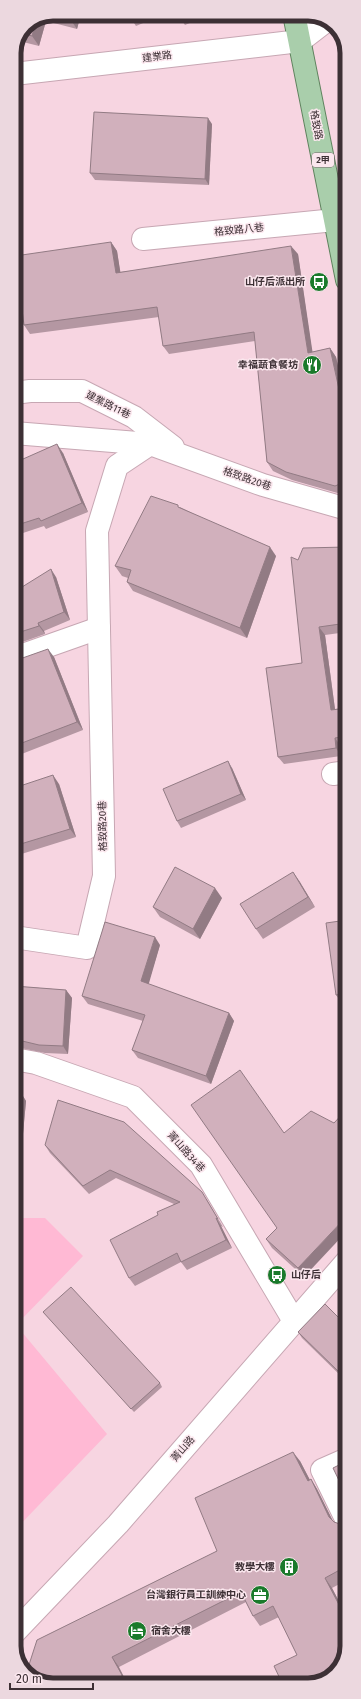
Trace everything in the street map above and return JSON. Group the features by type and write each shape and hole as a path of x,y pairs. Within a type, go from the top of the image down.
{"main road":[{"name":"2甲","path":"296,21 300,41"},
{"name":"格致路","path":"300,41 340,245"}],"street":[{"path":"300,41 322,24"},
{"name":"建業路","path":"21,73 300,41"},
{"name":"格致路八巷","path":"143,239 335,220"},
{"name":"建業路11巷","path":"21,392 82,391 134,417 189,458"},
{"name":"格致路20巷","path":"21,434 150,444 264,485 340,507"},
{"name":"格致路20巷","path":"21,938 87,948 104,876 96,531 117,466 150,444"},
{"path":"21,656 99,628"},
{"name":"菁山路34巷","path":"21,1060 36,1063 133,1097 201,1165 294,1322"},
{"name":"菁山路","path":"21,1626 118,1524 340,1269"},
{"path":"340,1462 322,1470 340,1507"}],"shaded area":[{"path":"21,1218 45,1218 83,1256 21,1320"},
{"path":"21,1331 107,1434 21,1524"}],"building":[{"path":"35,26 32,36 27,34"},
{"path":"94,112 208,118 205,179 90,173"},
{"path":"111,242 116,273 291,246 308,353 330,348 340,394 340,484 335,486 286,472 267,462 254,332 163,346 157,307 24,325 21,302 21,255"},
{"path":"57,444 82,503 41,521 39,518 21,524 21,460"},
{"path":"151,496 178,505 178,507 270,547 240,628 127,582 131,570 115,566"},
{"path":"340,547 340,624 319,627 331,710 340,709 340,737 335,738 336,748 278,757 266,668 302,663 291,557 298,560 303,548"},
{"path":"51,569 64,612 38,623 39,626 21,632 21,588"},
{"path":"48,649 77,722 21,743 21,659"},
{"path":"228,761 241,794 177,821 163,789"},
{"path":"53,775 70,829 21,844 21,786"},
{"path":"175,867 215,888 193,929 153,907"},
{"path":"293,872 308,897 256,929 240,904"},
{"path":"340,921 340,994 336,995 326,923"},
{"path":"105,922 155,937 141,981 229,1013 206,1076 132,1050 145,1015 82,996"},
{"path":"21,987 66,990 63,1046 39,1045 21,1041"},
{"path":"240,1070 284,1133 311,1111 334,1123 340,1117 340,1223 298,1268 266,1239 277,1228 191,1105"},
{"path":"58,1100 124,1122 202,1192 218,1219 216,1218 226,1240 181,1262 177,1253 129,1278 110,1240 158,1215 157,1212 180,1202 110,1170 83,1186 45,1145"},
{"path":"71,1287 160,1383 131,1409 43,1312"},
{"path":"325,1304 340,1319 340,1373 298,1332"},
{"path":"293,1452 308,1481 311,1479 329,1517 334,1522 340,1524 340,1570 325,1578 340,1607 340,1650 336,1662 332,1667 324,1674 312,1678 280,1678 274,1666 297,1655 273,1606 253,1616 241,1592 112,1657 122,1675 121,1678 51,1678 39,1675 30,1669 28,1667 37,1640 217,1551 195,1498"},
{"path":"340,1464 340,1482 333,1468"}],"place":[{"name":"山仔后派出所","path":"319,282"},
{"name":"幸福蔬食餐坊","path":"312,365"},
{"name":"山仔后","path":"277,1275"},
{"name":"教學大樓","path":"289,1567"},
{"name":"台灣銀行員工訓練中心","path":"260,1595"},
{"name":"宿舍大樓","path":"137,1631"}]}
